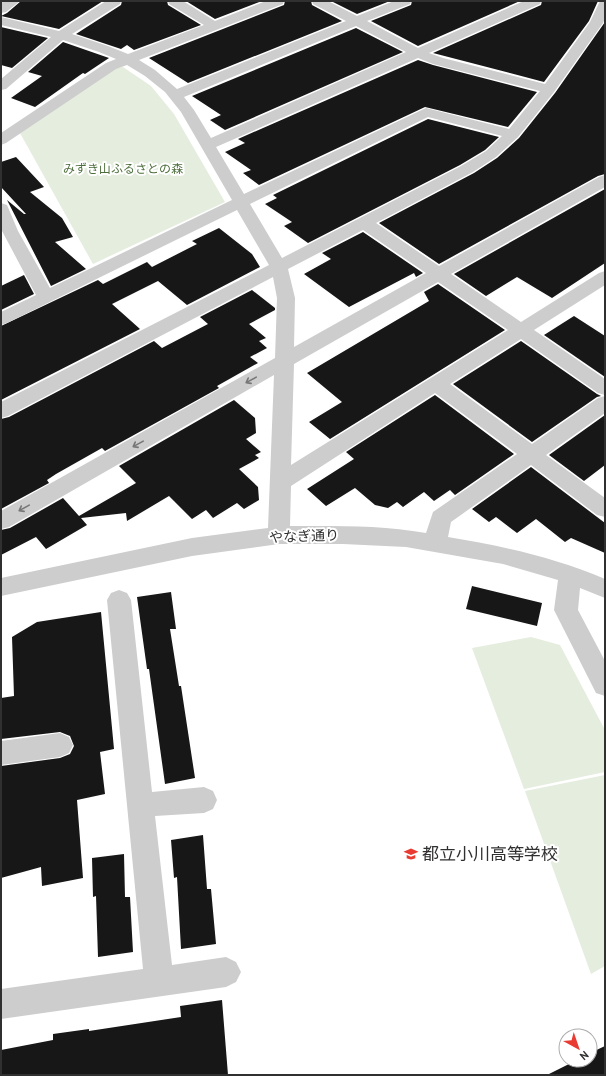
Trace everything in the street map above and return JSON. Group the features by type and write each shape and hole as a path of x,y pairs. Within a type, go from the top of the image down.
{"street":[{"path":"1,9 14,1"},
{"path":"1,86 61,35 115,1"},
{"path":"174,1 214,26"},
{"path":"1,140 111,66 278,1"},
{"path":"318,1 416,52 438,61 549,89"},
{"path":"176,95 405,1"},
{"path":"208,145 416,52 535,1"},
{"path":"1,411 467,169 491,154 513,134 549,89 596,23 602,13 605,2"},
{"path":"1,21 61,35 91,44 128,59 152,75 176,95 208,145 278,266 286,298 279,535"},
{"path":"1,319 426,112 513,134"},
{"path":"1,521 605,180"},
{"path":"1,208 6,233 46,297"},
{"path":"363,222 605,388"},
{"path":"281,482 605,277"},
{"path":"436,384 605,509"},
{"path":"435,543 441,518 605,403"},
{"name":"やなぎ通り","path":"1,587 192,547 279,535 342,534 406,538 503,555 570,574 605,589"},
{"path":"570,574 566,610 604,682"},
{"path":"119,600 159,982"},
{"path":"1,754 60,745"},
{"path":"141,805 204,800"},
{"path":"1,1004 226,972"}],"green space":[{"name":"みずき山ふるさとの森","path":"123,67 151,86 174,114 225,202 93,264 20,133 115,68"},
{"path":"531,637 560,645 605,730 605,772 524,789 472,648"},
{"path":"605,775 605,966 591,974 525,791"}],"building":[{"path":"21,1 103,1 59,29 1,16"},
{"path":"122,1 167,1 168,5 201,25 134,50 127,45 121,49 76,34 121,5"},
{"path":"186,1 262,1 215,19"},
{"path":"285,1 311,1 312,5 342,21 188,83 149,58 284,5"},
{"path":"331,1 390,1 357,14"},
{"path":"412,1 520,1 418,46 371,21 411,5"},
{"path":"542,1 598,1 589,21 544,82 433,53 541,5"},
{"path":"605,22 605,174 598,176 439,264 379,223 474,173 497,158 519,138 555,93"},
{"path":"1,27 48,38 12,68 1,65"},
{"path":"356,28 403,52 225,130 210,120 221,115 192,96"},
{"path":"63,42 109,58 85,74 83,73 35,107 11,98 42,76 28,72"},
{"path":"418,60 537,92 508,127 425,107 259,185 243,173 251,170 225,152 245,143 238,139"},
{"path":"428,119 499,137 485,150 460,165 308,243 284,226 292,222 265,204 277,198 273,195"},
{"path":"16,157 44,187 30,192 62,218 73,237 55,242 86,269 51,286 7,200 26,214 1,187 1,162"},
{"path":"605,189 605,263 552,298 517,277 486,296 454,274"},
{"path":"219,228 252,254 260,267 187,305 158,281 112,304 140,329 1,400 1,326 98,280 103,284 147,262 152,267 197,244 192,241"},
{"path":"363,232 423,273 416,277 414,273 349,307 304,274 331,259 322,253"},
{"path":"24,275 34,294 1,310 1,286"},
{"path":"438,284 505,330 330,439 309,422 342,402 307,373 429,301 424,292"},
{"path":"252,290 275,308 275,310 249,324 266,338 259,341 267,348 250,357 258,363 217,386 219,388 105,451 102,448 56,474 47,480 49,483 1,509 1,419 9,417 154,341 162,348 208,324 200,317"},
{"path":"574,316 605,336 605,377 544,335"},
{"path":"521,341 601,396 597,397 532,442 453,384"},
{"path":"435,395 514,454 455,495 450,490 434,501 424,492 403,507 397,502 388,508 375,505 355,488 326,506 307,489 354,459 346,452"},
{"path":"234,400 255,418 256,433 246,439 261,452 255,455 259,458 239,469 258,487 259,500 244,509 237,503 213,518 206,510 192,519 169,496 127,521 126,513 81,518 87,525 46,549 36,537 1,555 1,530 10,528 63,498 79,516 136,483 119,466"},
{"path":"605,415 605,465 584,481 549,455"},
{"path":"531,467 605,523 605,553 571,538 565,542 536,519 517,533 496,517 489,522 472,509"},
{"path":"472,586 542,603 537,626 466,609"},
{"path":"171,592 176,629 170,629 179,686 181,686 195,778 165,784 149,669 147,669 137,597"},
{"path":"101,612 114,749 100,752 105,794 77,800 83,878 42,886 41,867 1,878 1,766 60,758 70,754 74,746 70,736 60,732 1,739 1,698 14,696 12,637 37,622"},
{"path":"203,835 207,889 211,889 216,944 181,949 177,877 174,878 171,840"},
{"path":"124,854 125,897 130,897 133,952 98,957 96,896 93,897 92,858"},
{"path":"222,1000 228,1075 1,1075 1,1050 53,1040 53,1034 89,1029 89,1031 181,1017 180,1006"},
{"path":"605,1046 605,1075 547,1075 561,1068 598,1068 598,1049"}],"place":[{"name":"都立小川高等学校","path":"411,854"}]}
